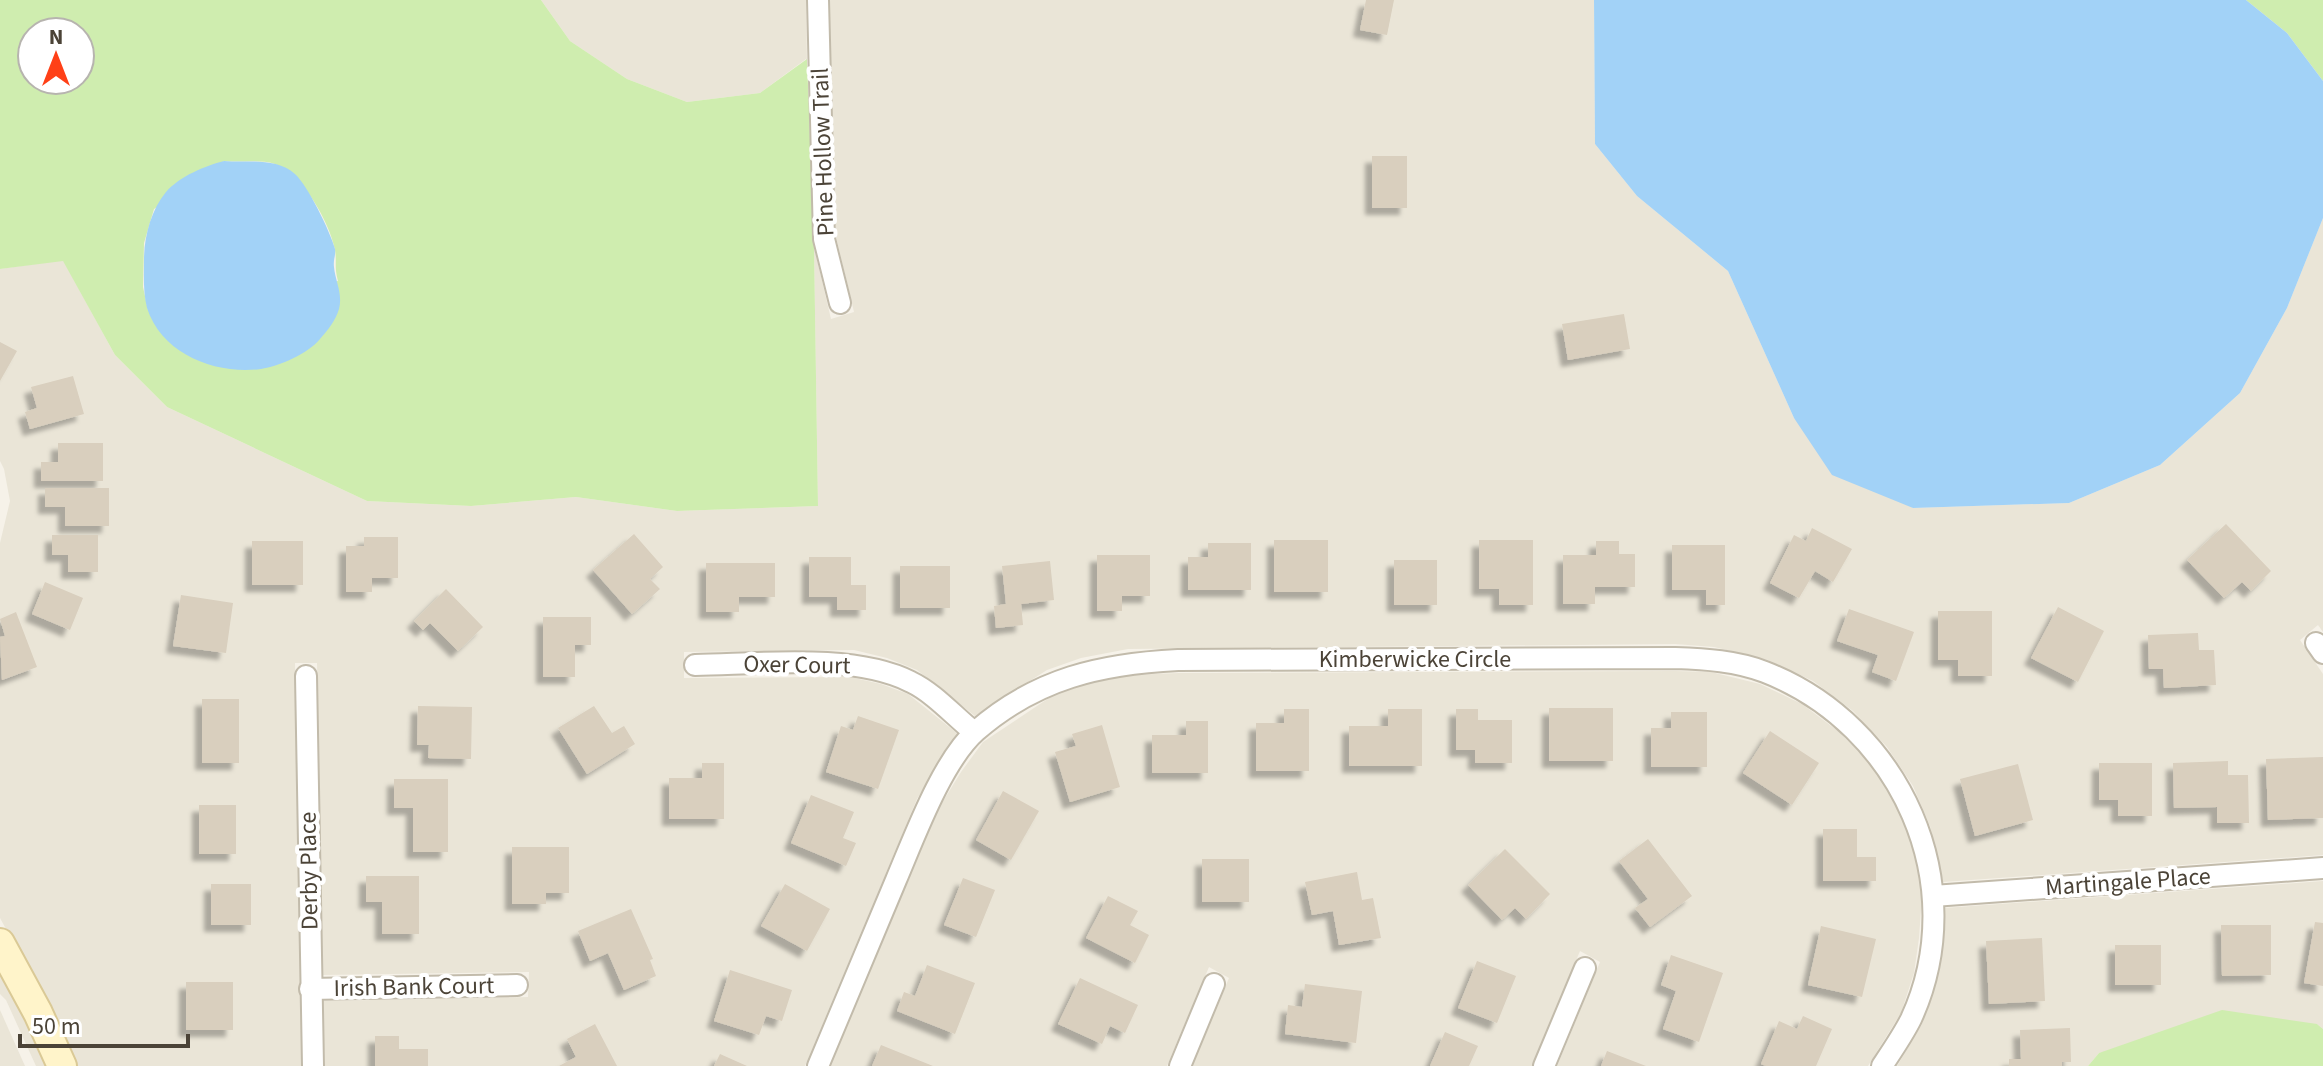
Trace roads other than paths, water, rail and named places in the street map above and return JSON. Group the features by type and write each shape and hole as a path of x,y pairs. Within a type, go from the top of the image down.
{"main road":[{"path":"0,943 38,1013 62,1066"}],"street":[{"name":"Pine Hollow Trail","path":"818,0 824,239 840,303"},
{"name":"Kimberwicke Circle","path":"818,1066 927,805 951,764 974,732 1050,682 1083,671 1128,662 1644,658 1712,659 1763,672 1807,692 1845,720 1879,756 1903,792 1919,829 1933,896 1925,977 1911,1019 1882,1066"},
{"name":"Oxer Court","path":"695,665 852,663 873,668 913,682 974,732"},
{"name":"Derby Place","path":"306,676 313,1066"},
{"name":"Martingale Place","path":"1933,896 2323,868"},
{"path":"1544,1066 1585,968"},
{"path":"1180,1066 1214,984"},
{"name":"Irish Bank Court","path":"310,989 517,985"}],"water":[{"path":"1594,0 2246,0 2287,33 2323,81 2323,218 2287,308 2240,393 2160,465 2069,503 1913,508 1832,475 1794,418 1728,271 1637,196 1595,144"},
{"path":"224,161 270,163 295,174 318,209 335,249 334,267 340,303 334,321 308,350 261,369 227,369 210,365 178,350 154,324 147,308 144,251 156,207 166,192 185,176"}]}
